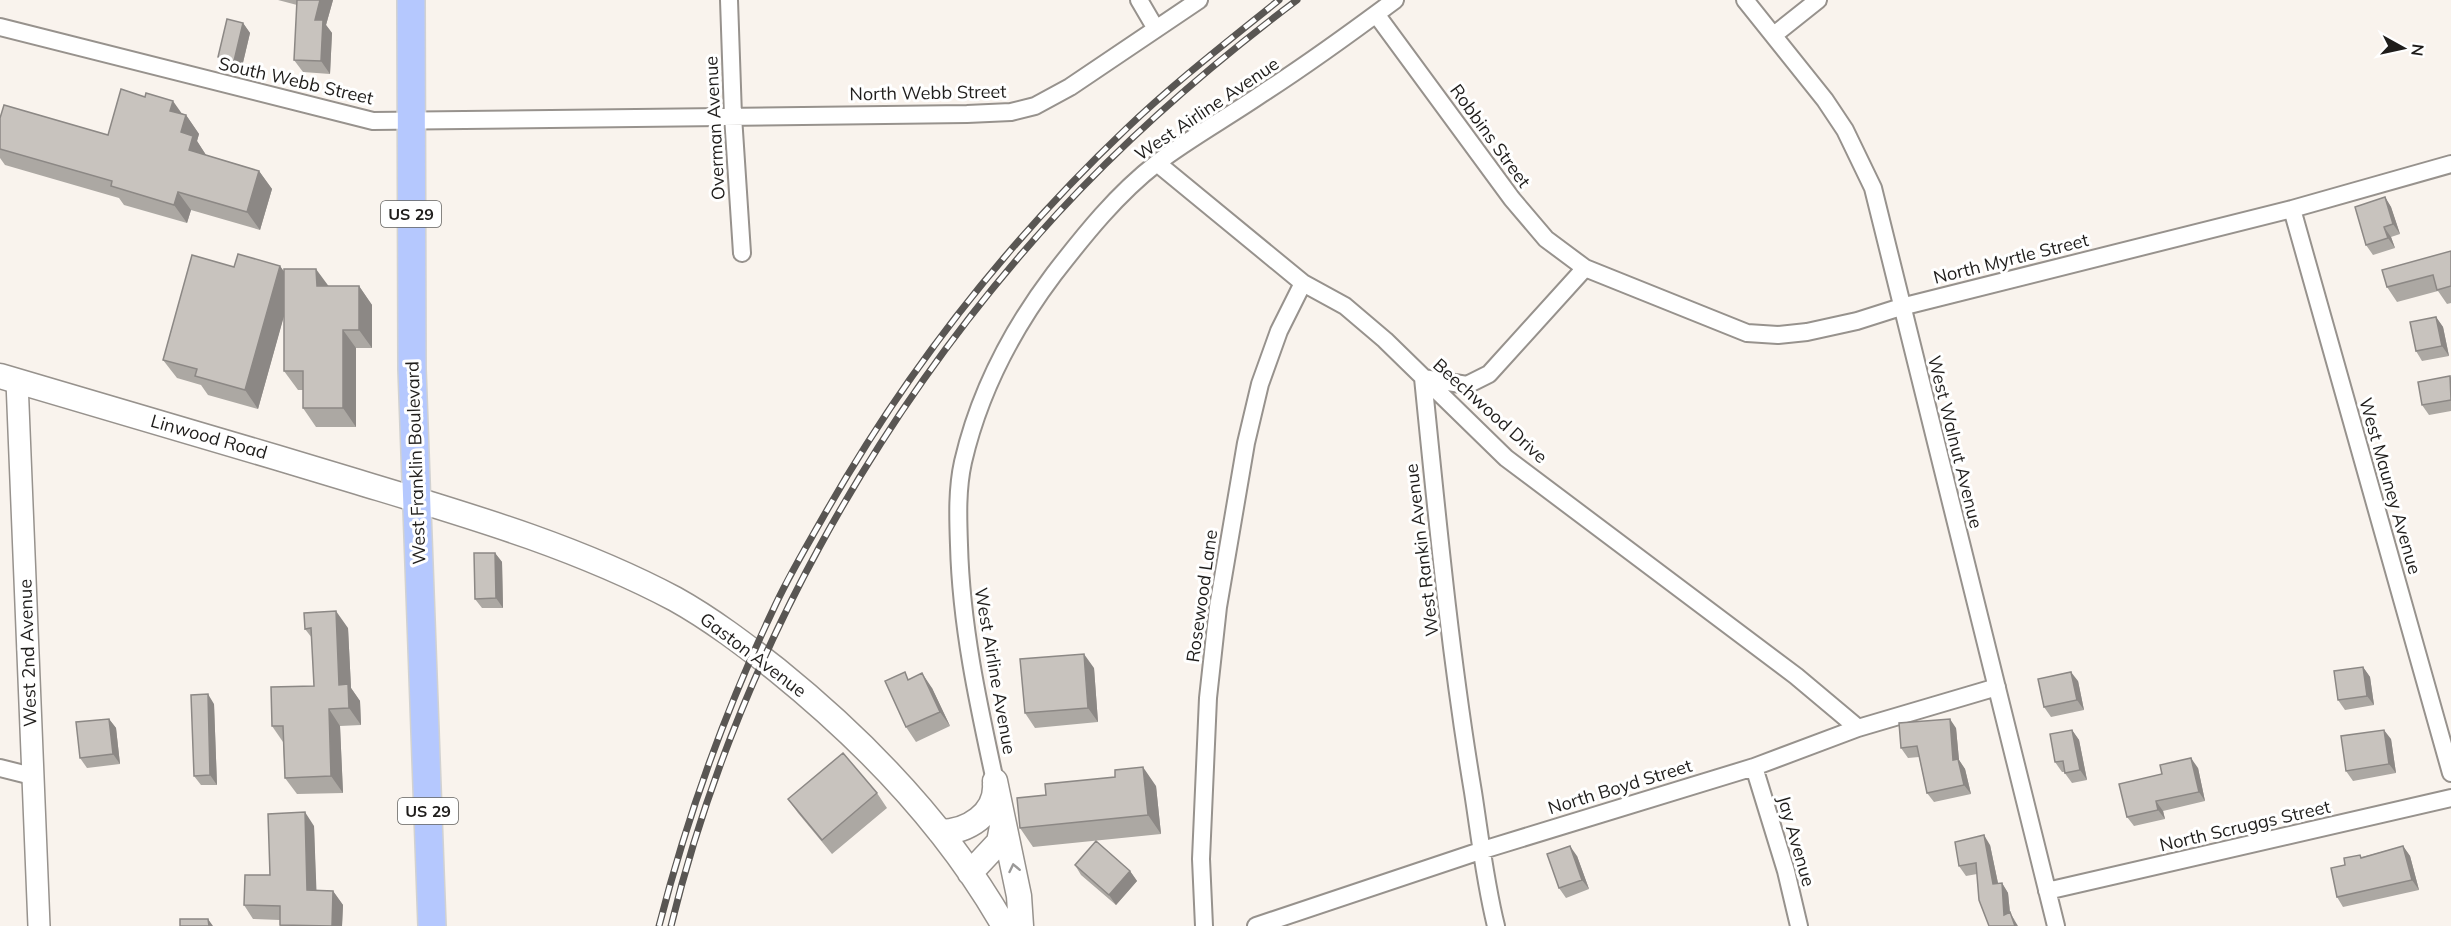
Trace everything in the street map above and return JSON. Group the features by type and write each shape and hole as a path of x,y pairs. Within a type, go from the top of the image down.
{"main road":[{"name":"West Franklin Boulevard","path":"411,0 412,369 432,926"},
{"name":"Linwood Road","path":"8,378 418,500"},
{"name":"Gaston Avenue","path":"418,500 544,540 595,561 666,595 706,618 817,703 874,756 940,832 1004,926"},
{"path":"995,782 1019,896 1021,926"},
{"path":"940,832 954,832 978,820 992,803 995,782"},
{"path":"970,873 999,842 1003,819"}],"street":[{"name":"Overman Avenue","path":"729,0 733,116 742,253"},
{"path":"1139,0 1156,29"},
{"name":"North Webb Street","path":"733,116 1011,112 1035,105 1070,87 1199,0"},
{"name":"West Airline Avenue","path":"995,782 971,668 960,588 958,510 966,454 976,414 997,362 1038,295 1118,197 1157,163 1308,64 1395,0"},
{"name":"West Walnut Avenue","path":"1745,0 1825,100 1845,130 1860,159 1880,214 1901,307 2056,926"},
{"path":"1774,35 1818,0"},
{"name":"Robbins Street","path":"1376,14 1512,199 1546,239 1585,268"},
{"name":"South Webb Street","path":"0,27 373,121 733,116"},
{"name":"Beechwood Drive","path":"1157,163 1303,283 1345,306 1385,340 1506,458 1796,676 1858,728"},
{"name":"North Myrtle Street","path":"1585,268 1748,333 1778,335 1807,332 2292,209 2451,164"},
{"name":"West Mauney Avenue","path":"2292,209 2451,773"},
{"path":"1423,378 1467,385 1490,374 1585,268"},
{"name":"Rosewood Lane","path":"1204,926 1201,847 1208,698 1218,606 1246,443 1260,384 1279,331 1303,283"},
{"name":"West 2nd Avenue","path":"8,378 39,926"},
{"name":"West Rankin Avenue","path":"1423,378 1443,568 1466,750 1487,890 1496,926"},
{"name":"North Boyd Street","path":"1256,926 1482,850 1754,767 1858,728 1996,687"},
{"name":"Jay Avenue","path":"1754,767 1786,871 1799,926"},
{"path":"0,768 32,777"},
{"name":"North Scruggs Street","path":"2047,891 2451,798"}],"building":[{"path":"297,0 320,0 315,20 323,20 321,61 294,60"},
{"path":"227,19 243,23 234,61 218,57"},
{"path":"121,89 145,97 146,93 173,101 170,111 186,115 181,132 193,136 189,150 259,171 247,212 178,192 174,205 111,186 112,181 0,149 0,118 4,105 108,135"},
{"path":"2385,197 2393,224 2384,227 2388,238 2366,245 2355,207"},
{"path":"2451,251 2451,286 2437,290 2433,275 2387,287 2382,270"},
{"path":"238,254 280,266 245,390 195,376 197,369 163,360 192,255 234,267"},
{"path":"284,269 316,269 317,286 359,286 359,330 343,330 343,408 303,408 303,371 284,371"},
{"path":"2436,317 2442,346 2416,351 2410,322"},
{"path":"2450,376 2451,400 2422,405 2418,382"},
{"path":"474,553 495,553 496,598 475,599"},
{"path":"336,611 339,685 348,684 349,708 329,709 331,776 285,778 283,726 272,726 271,687 314,686 311,628 305,629 304,613"},
{"path":"1084,654 1088,708 1025,713 1020,659"},
{"path":"2363,667 2367,696 2338,700 2334,671"},
{"path":"905,672 908,680 922,673 940,712 906,727 885,681"},
{"path":"2071,672 2077,700 2044,707 2038,679"},
{"path":"208,694 210,775 194,776 191,695"},
{"path":"109,719 113,754 80,758 76,722"},
{"path":"1950,719 1953,760 1958,759 1964,785 1927,793 1917,746 1901,748 1899,723"},
{"path":"2072,730 2080,770 2065,773 2063,761 2055,762 2050,734"},
{"path":"2384,730 2389,764 2346,771 2341,736"},
{"path":"843,753 877,793 822,840 788,799"},
{"path":"2191,758 2199,792 2156,801 2158,810 2127,817 2119,784 2162,774 2160,765"},
{"path":"1143,767 1148,815 1020,828 1017,798 1046,795 1045,784 1115,777 1115,770"},
{"path":"305,812 307,890 333,891 332,926 280,925 280,906 244,905 245,875 270,875 268,814"},
{"path":"1984,835 1993,884 2002,883 2004,915 2010,912 2015,926 1989,926 1979,900 1976,863 1959,866 1955,842"},
{"path":"1096,841 1130,871 1109,895 1075,865"},
{"path":"1570,846 1582,880 1559,888 1547,854"},
{"path":"2403,846 2412,880 2337,897 2331,868 2345,865 2344,858 2360,855 2361,858"},
{"path":"180,919 208,919 209,926 180,926"}],"railway":[{"path":"659,926 708,765 755,648 796,564 887,413 959,313 1039,218 1126,129 1163,95 1279,0"},
{"path":"671,926 699,828 733,732 774,637 820,546 872,457 930,371 992,290 1085,184 1173,101 1297,0"}]}
